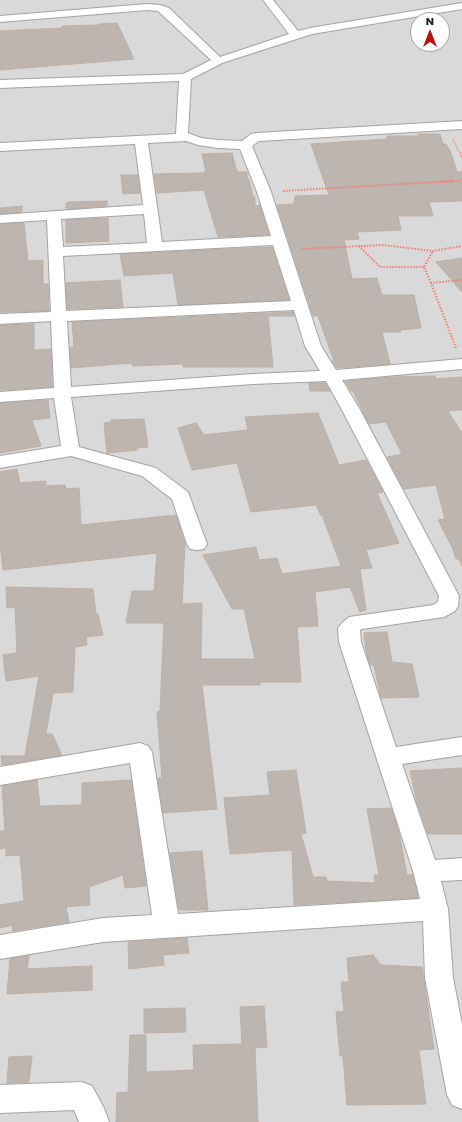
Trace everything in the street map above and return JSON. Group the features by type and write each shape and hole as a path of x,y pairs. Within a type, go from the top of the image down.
{"street":[{"path":"268,0 296,36"},
{"path":"431,0 440,10"},
{"path":"0,19 160,8 164,5 218,61"},
{"path":"0,84 185,77 218,61 310,31 462,6"},
{"path":"185,77 182,135 186,137"},
{"path":"0,146 186,137 198,141 218,144 246,145 256,137 462,125"},
{"path":"141,139 155,246"},
{"path":"246,145 264,192 313,346 329,376 350,408 449,596 448,606 437,612 356,622 349,628 350,642 426,871 435,909 438,978 462,1095"},
{"path":"0,219 150,209"},
{"path":"54,216 63,393 71,450"},
{"path":"55,252 155,246 280,245"},
{"path":"0,319 299,305"},
{"path":"0,397 253,379 329,376 462,364"},
{"path":"0,462 71,450 149,472 181,496 197,544"},
{"path":"388,757 462,746"},
{"path":"0,776 140,752 167,926"},
{"path":"426,871 462,869"},
{"path":"0,947 103,930 435,909"},
{"path":"0,1099 82,1096 94,1118 94,1122"}],"path":[{"path":"264,192 462,181"},
{"path":"280,245 383,245 433,250 462,246"},
{"path":"359,246 380,267 424,267"},
{"path":"424,267 433,250"},
{"path":"424,267 462,364"},
{"path":"431,283 462,280"}],"shaded area":[{"path":"0,0 462,0 462,1122 0,1122"}],"building":[{"path":"117,23 134,59 0,70 0,31 62,28 62,26"},
{"path":"418,134 440,134 443,144 446,144 451,153 457,172 462,172 462,201 429,202 433,216 398,216 401,230 357,232 359,239 344,240 352,279 377,278 382,295 414,295 421,328 400,330 401,332 382,332 390,364 337,368 332,361 334,361 318,316 313,316 277,205 294,204 295,196 329,195 311,144 387,139 387,136 419,136"},
{"path":"232,153 237,172 247,172 247,179 249,179 253,197 255,197 255,206 260,205 269,235 218,237 204,190 157,193 154,174 206,172 202,154"},
{"path":"121,175 138,175 140,193 123,194"},
{"path":"107,201 107,206 66,209 66,203 68,202"},
{"path":"22,206 22,212 0,214 0,208"},
{"path":"108,218 109,241 66,243 66,220"},
{"path":"24,223 28,261 43,260 43,284 48,284 49,311 0,312 0,224"},
{"path":"272,247 289,300 178,305 173,273 124,276 120,254"},
{"path":"462,258 462,292 436,262"},
{"path":"120,280 123,307 67,309 66,283"},
{"path":"293,312 294,316 268,316 273,367 183,367 183,364 133,366 131,363 71,368 70,348 74,347 72,322"},
{"path":"34,324 34,350 51,349 52,387 0,390 0,325"},
{"path":"435,376 436,379 462,377 462,410 448,411 462,433 462,566 459,559 456,559 453,549 438,520 445,519 436,485 404,489 387,457 402,454 386,422 369,424 353,391 351,391 345,381 394,377"},
{"path":"309,383 325,383 330,391 310,391"},
{"path":"48,400 50,418 32,420 41,446 0,453 0,403"},
{"path":"318,413 339,465 366,460 383,492 377,493 399,543 366,550 372,568 360,569 366,610 360,612 350,587 315,592 318,626 297,627 301,682 260,682 260,685 202,685 217,809 163,813 158,778 162,778 157,712 160,711 164,623 126,623 132,591 154,591 157,553 3,570 0,544 0,472 17,469 20,483 46,481 46,486 65,485 66,489 79,488 81,525 176,515 185,544 182,604 202,603 201,659 255,659 244,609 232,609 203,555 256,547 259,560 277,558 282,574 341,566 322,515 321,516 316,505 251,512 237,463 192,470 178,428 196,423 204,435 248,430 245,417"},
{"path":"144,419 148,447 137,448 137,450 107,453 104,423 111,422 111,420"},
{"path":"6,587 93,589 96,614 98,614 103,635 86,637 87,645 75,647 73,692 53,693 46,734 52,734 62,755 2,765 1,756 25,756 39,676 6,681 3,655 17,653 15,607 7,608"},
{"path":"387,632 392,662 412,664 419,697 381,698 374,665 370,665 366,651 364,633"},
{"path":"462,768 462,834 428,834 417,803 410,771"},
{"path":"296,770 306,833 301,834 313,877 326,877 327,881 375,883 374,875 379,875 367,809 391,808 399,833 407,875 413,875 418,898 294,905 292,850 230,854 224,798 270,795 267,772"},
{"path":"37,780 40,806 82,805 82,783 131,780 146,886 125,888 123,875 89,887 90,905 66,907 69,922 12,931 13,925 0,928 0,905 24,901 20,855 6,856 6,848 0,849 0,831 5,831 2,786"},
{"path":"202,851 208,910 179,910 170,853"},
{"path":"187,938 189,953 163,955 164,965 129,969 128,942"},
{"path":"373,955 381,965 422,967 434,1049 419,1050 426,1104 347,1105 343,1056 340,1056 336,1012 344,1011 341,982 349,982 347,958"},
{"path":"29,956 27,969 92,966 92,990 7,994 10,959"},
{"path":"264,1006 267,1047 255,1048 258,1122 116,1122 117,1093 128,1092 130,1035 146,1035 146,1072 194,1070 193,1045 242,1044 240,1007"},
{"path":"185,1008 186,1032 144,1033 144,1009"},
{"path":"32,1056 29,1082 7,1083 9,1057"}]}
